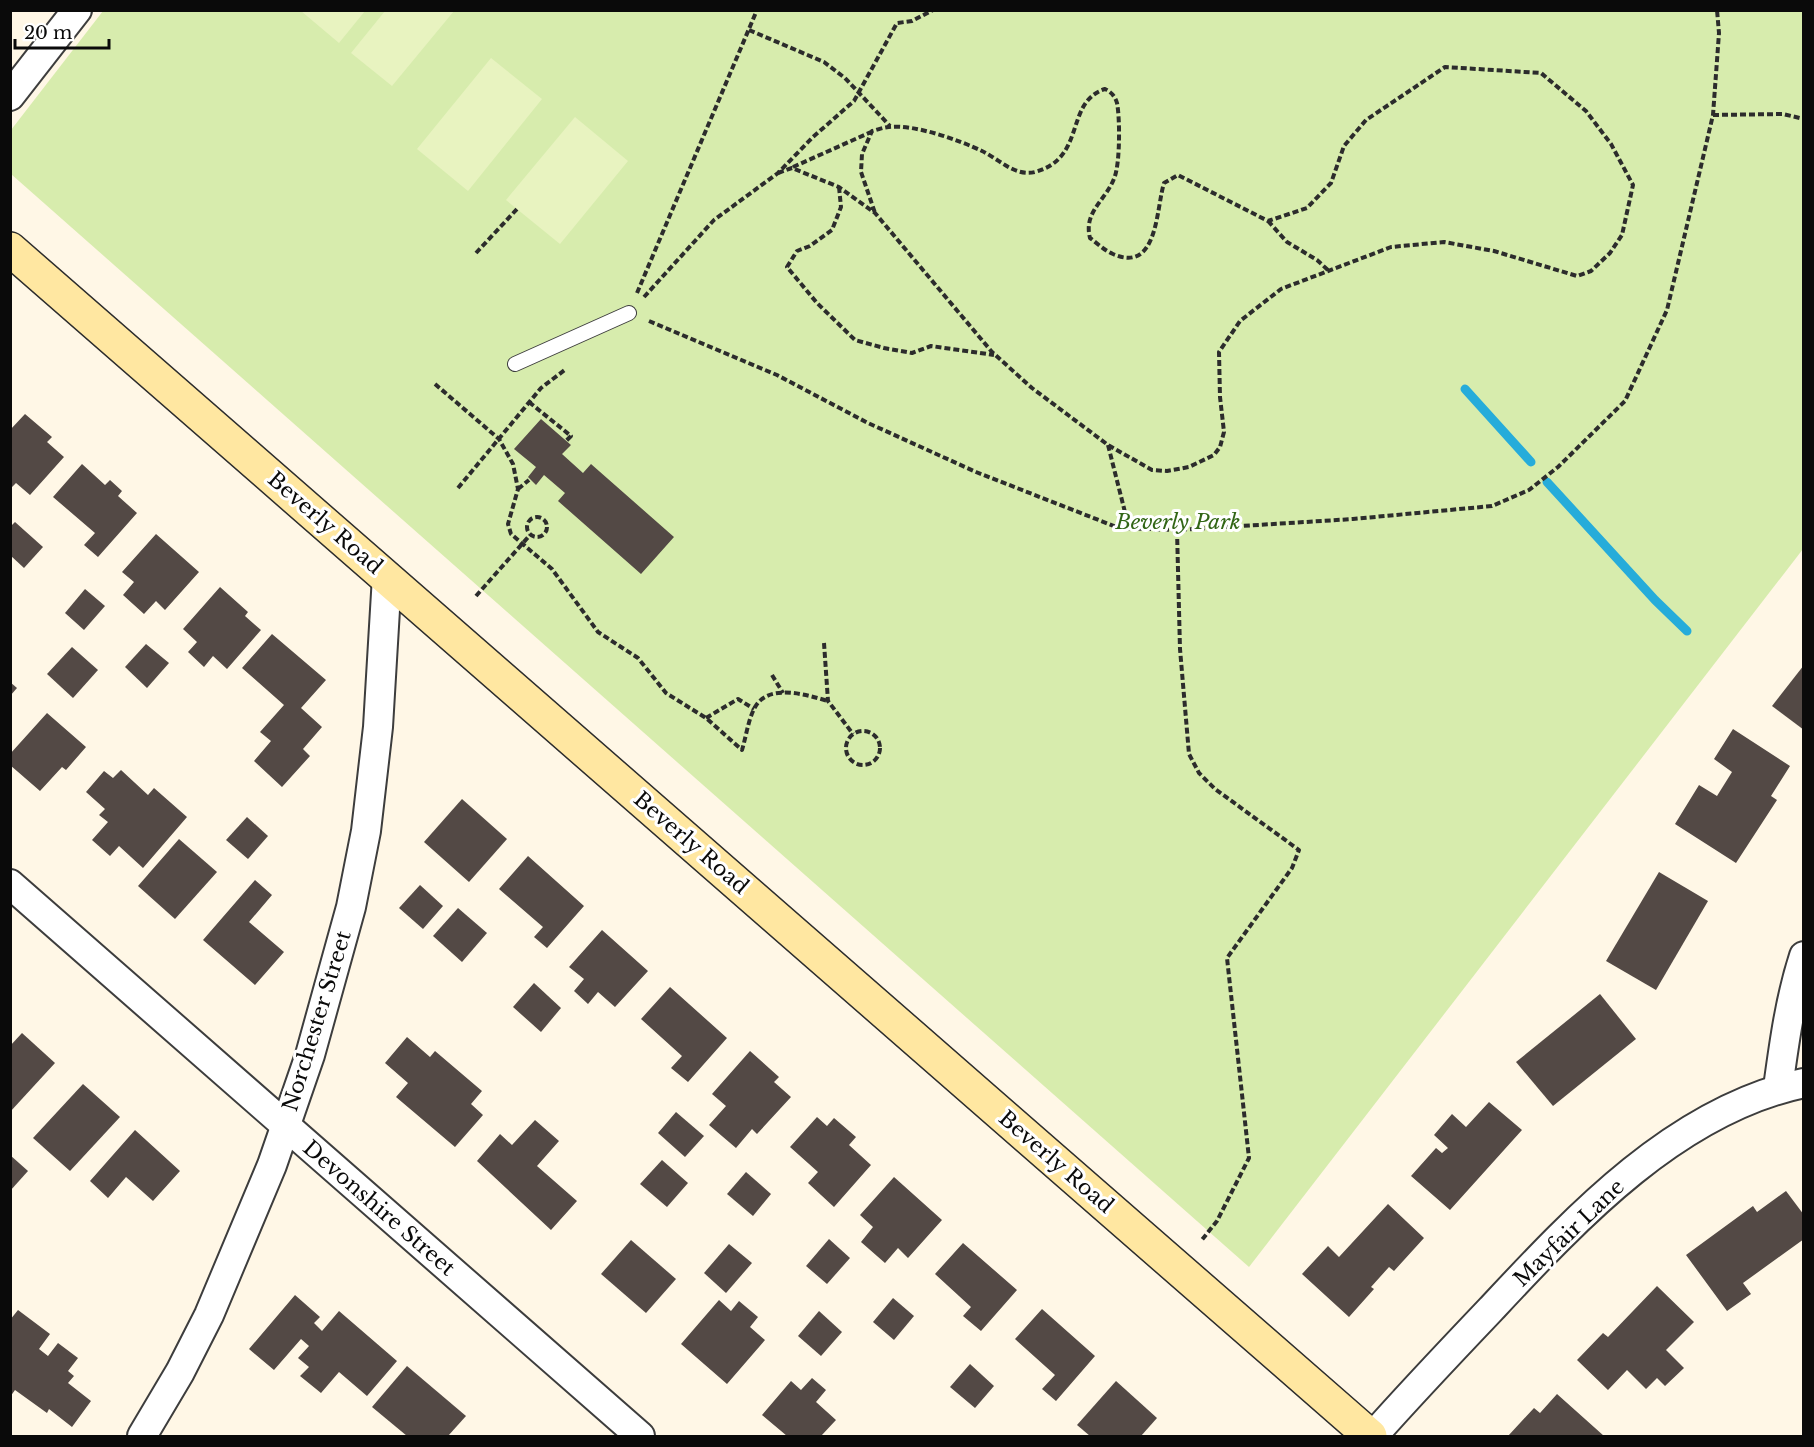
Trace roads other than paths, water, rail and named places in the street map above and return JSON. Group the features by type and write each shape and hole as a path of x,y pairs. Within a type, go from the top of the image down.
{"street":[{"path":"10,96 77,10"},
{"name":"Beverly Road","path":"10,249 1372,1437"},
{"name":"Norchester Street","path":"142,1437 180,1372 209,1315 272,1165 310,1055 325,1003 351,907 364,842 378,727 387,576"},
{"name":"Devonshire Street","path":"10,884 640,1437"},
{"path":"1791,1086 1785,1035 1803,956"},
{"name":"Mayfair Lane","path":"1372,1437 1535,1262 1588,1210 1672,1142 1735,1106 1791,1086"}],"lane":[{"path":"515,364 629,313"}],"waterway":[{"path":"1465,389 1531,462"},
{"path":"1547,482 1655,600 1687,631"}],"park label":[{"name":"Beverly Park","path":"1178,522"}]}
